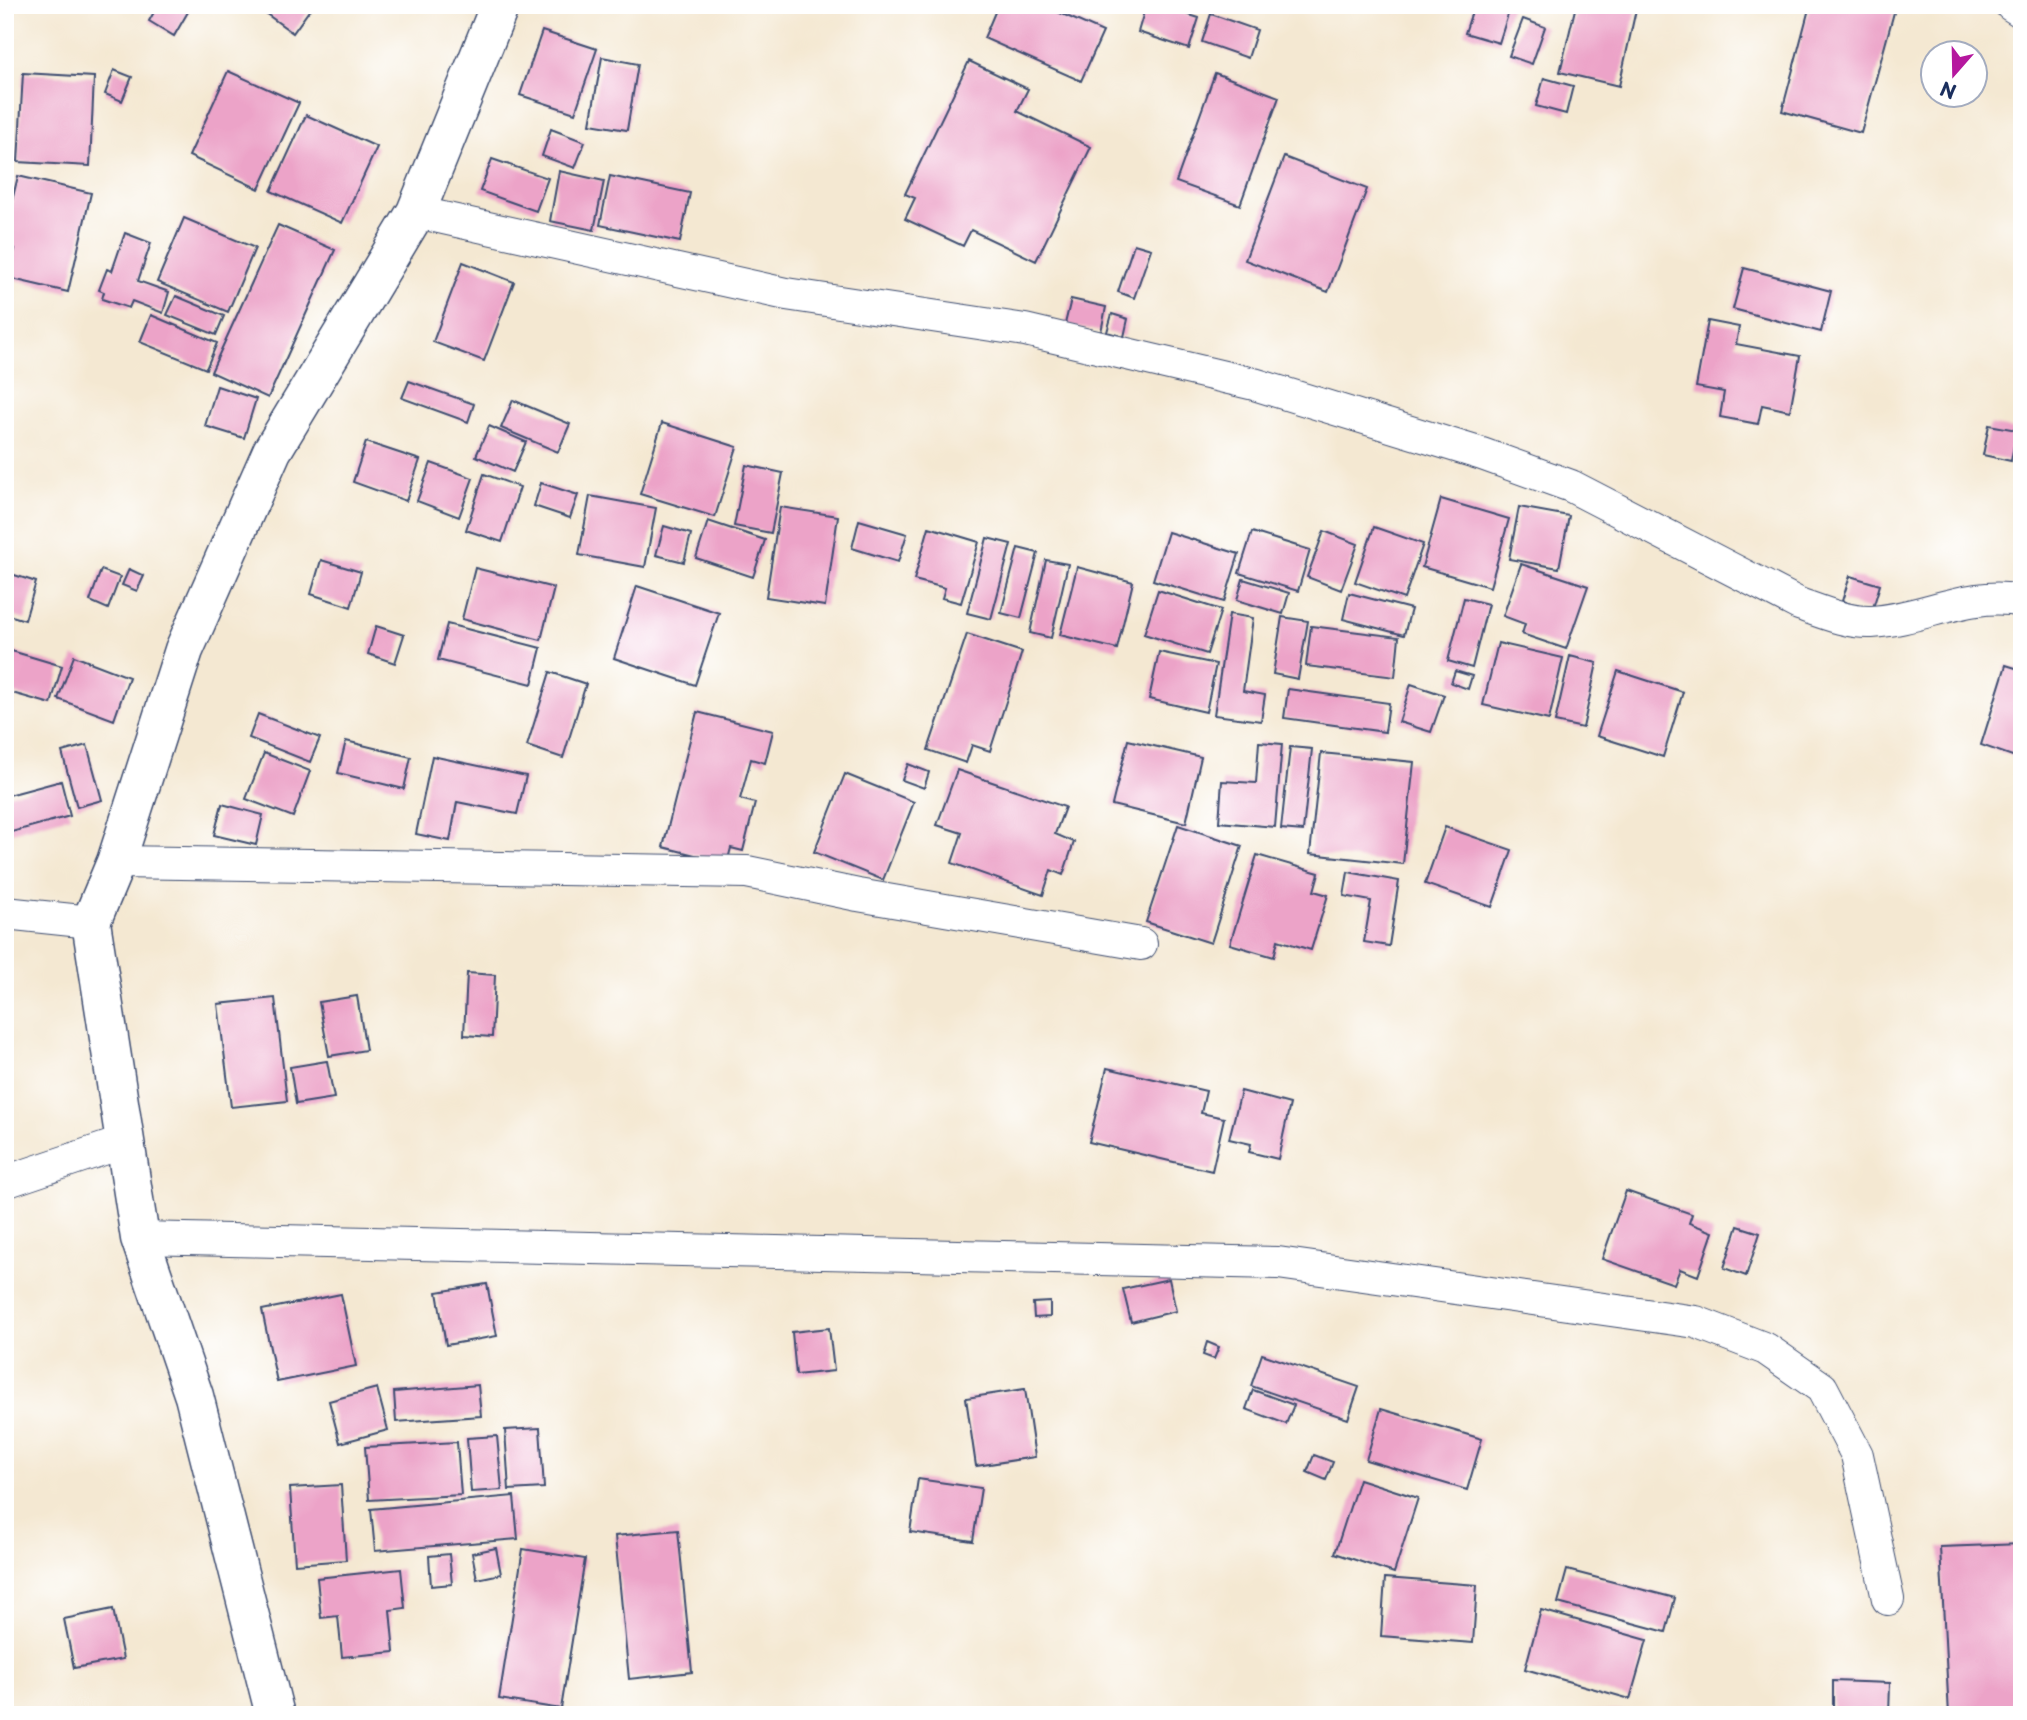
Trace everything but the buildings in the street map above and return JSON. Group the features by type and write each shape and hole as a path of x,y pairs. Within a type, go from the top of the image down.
{"street":[{"path":"275,1715 194,1396 140,1238 92,922 116,862 184,650 272,451 416,212 499,5"},
{"path":"2011,5 2022,12"},
{"path":"416,212 786,294 1025,330 1254,384 1482,454 1571,486 1799,604 1839,617 1872,622 1984,597 2022,601"},
{"path":"116,862 747,872 858,895 1140,944"},
{"path":"5,913 92,922"},
{"path":"5,1182 124,1142"},
{"path":"140,1238 1278,1263 1696,1322 1766,1349 1822,1388 1857,1455 1888,1599"}]}
